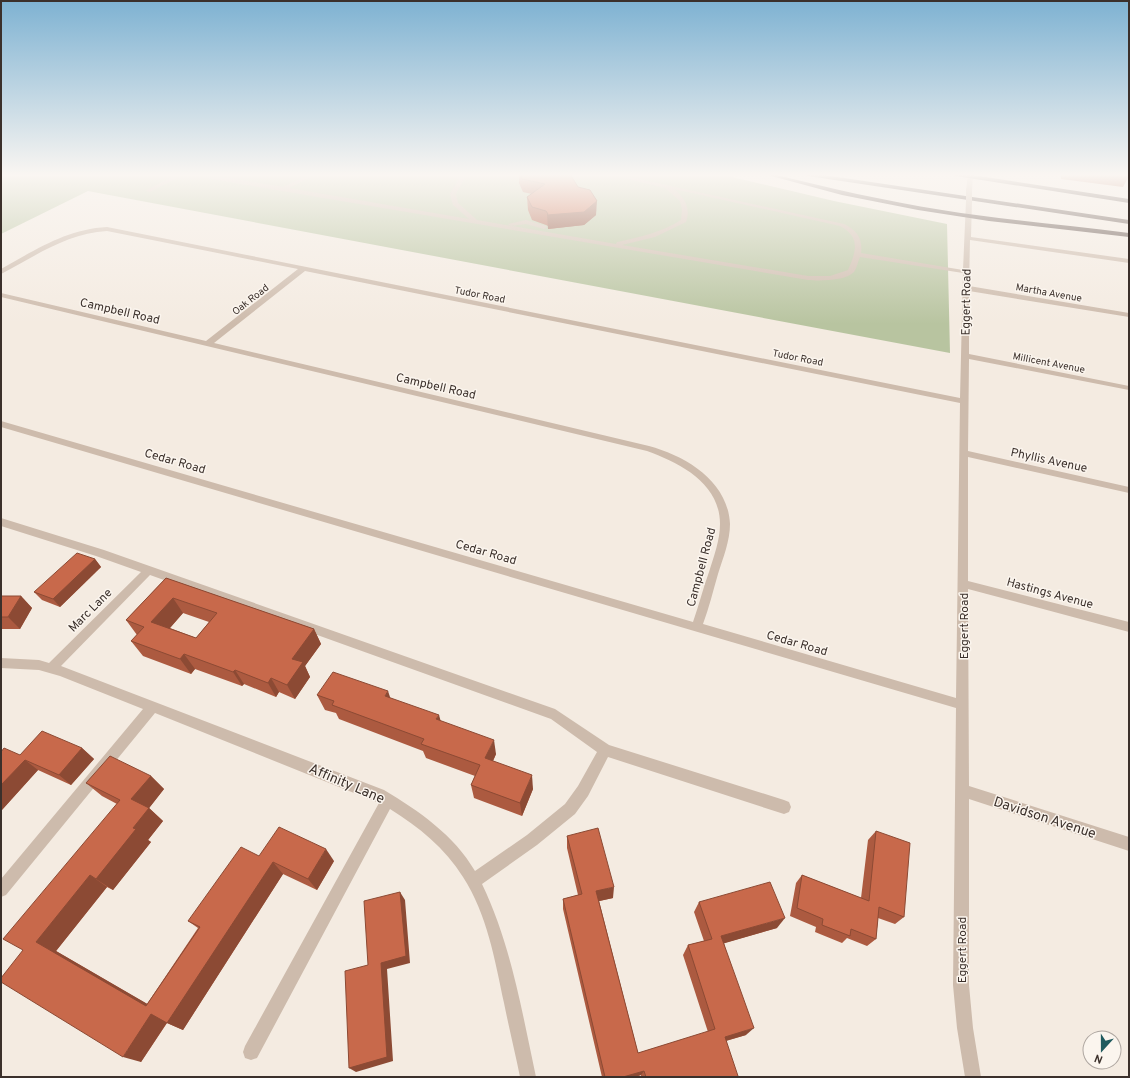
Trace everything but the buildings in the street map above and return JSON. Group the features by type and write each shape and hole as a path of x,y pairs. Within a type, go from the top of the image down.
{"highway":[{"path":"1047,224 1129,234"}],"street":[{"path":"495,224 505,224"},
{"path":"534,224 547,228 562,236 826,280 851,271 858,254 855,232 839,224"},
{"path":"610,244 642,240 670,230 679,224"},
{"name":"Eggert Road","path":"968,224 964,401 961,985 970,1076"},
{"name":"Tudor Road","path":"1,272 70,235 98,229 107,229 964,401"},
{"path":"968,238 1129,261"},
{"path":"858,254 966,272"},
{"name":"Oak Road","path":"208,344 304,268"},
{"name":"Martha Avenue","path":"966,288 1129,315"},
{"name":"Campbell Road","path":"1,295 649,449 680,461 695,471 715,492 722,507 725,520 722,547 697,627"},
{"name":"Millicent Avenue","path":"965,356 1129,388"},
{"name":"Cedar Road","path":"1,424 963,705"},
{"name":"Phyllis Avenue","path":"964,453 1129,490"},
{"path":"1,522 100,553 555,714 605,750 784,807"},
{"name":"Marc Lane","path":"51,668 148,571"},
{"name":"Hastings Avenue","path":"964,584 1129,627"},
{"name":"Affinity Lane","path":"1,663 51,668 153,706 379,795 409,812 436,834 457,856 474,881 489,914 500,950 528,1077"},
{"path":"1,890 153,706"},
{"path":"474,881 532,840 570,809 583,791 595,766 605,750"},
{"name":"Davidson Avenue","path":"962,790 1129,844"},
{"path":"251,1052 388,800"}],"green space":[{"path":"1,224 21,224 1,234"},
{"path":"265,224 947,224 950,353"}]}
